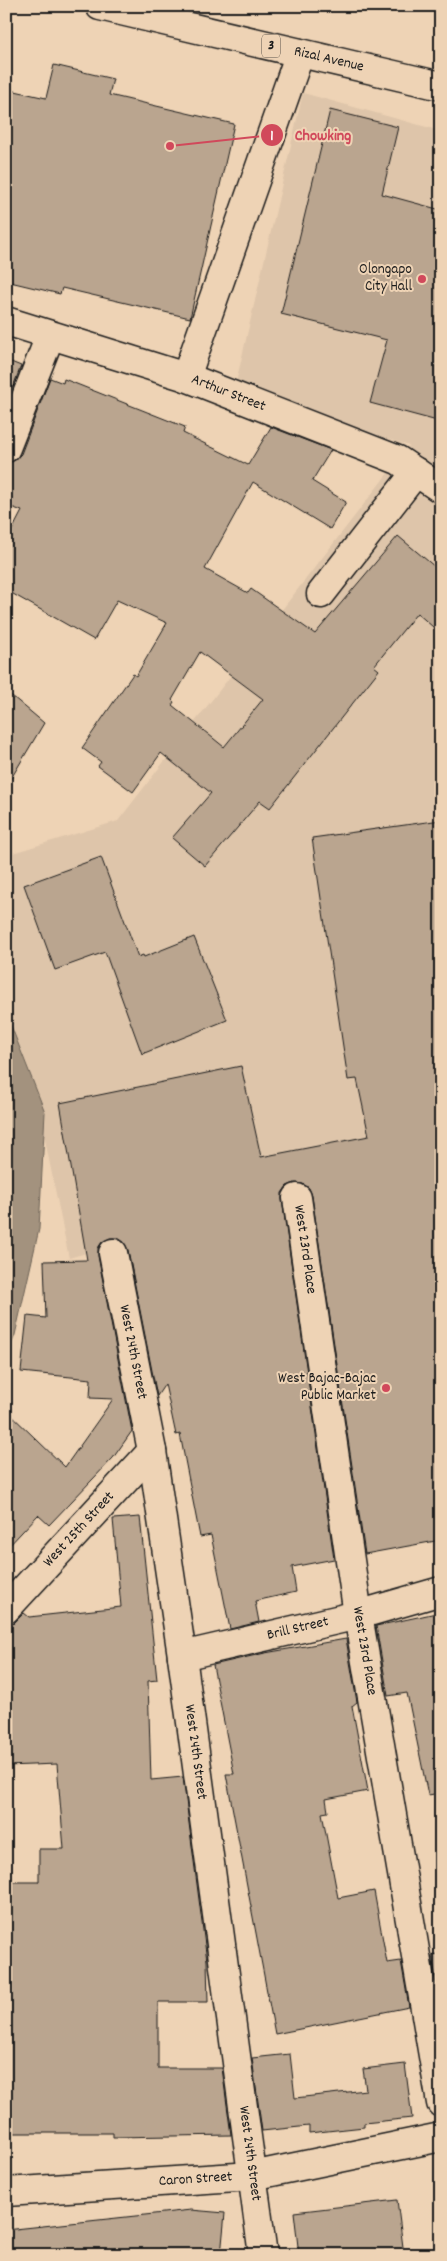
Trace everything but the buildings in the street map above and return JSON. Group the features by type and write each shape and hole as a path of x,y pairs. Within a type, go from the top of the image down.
{"main road":[{"name":"Rizal Avenue","path":"112,8 441,86"},
{"path":"186,377 300,53"},
{"name":"Arthur Street","path":"6,321 186,377 398,460 441,489"},
{"path":"6,448 50,336"},
{"path":"321,594 416,472"},
{"name":"West 23rd Place","path":"297,1198 358,1615 441,2103"},
{"name":"West 24th Street","path":"113,1253 152,1452 182,1656 262,2255"},
{"name":"West 25th Street","path":"6,1609 152,1452"},
{"name":"Brill Street","path":"182,1656 358,1615 441,1591"},
{"name":"Caron Street","path":"6,2192 252,2176 441,2136"}],"shaded area":[{"path":"303,93 441,131 441,1147 69,1258 42,1125 6,1029 6,855 118,821 409,446 235,387"},
{"path":"6,1013 45,1112 39,1229 15,1335 6,1358"}],"place":[{"name":"Chowking","path":"170,146"},
{"name":"Olongapo City Hall","path":"422,279"},
{"name":"West Bajac-Bajac Public Market","path":"386,1388"}]}
